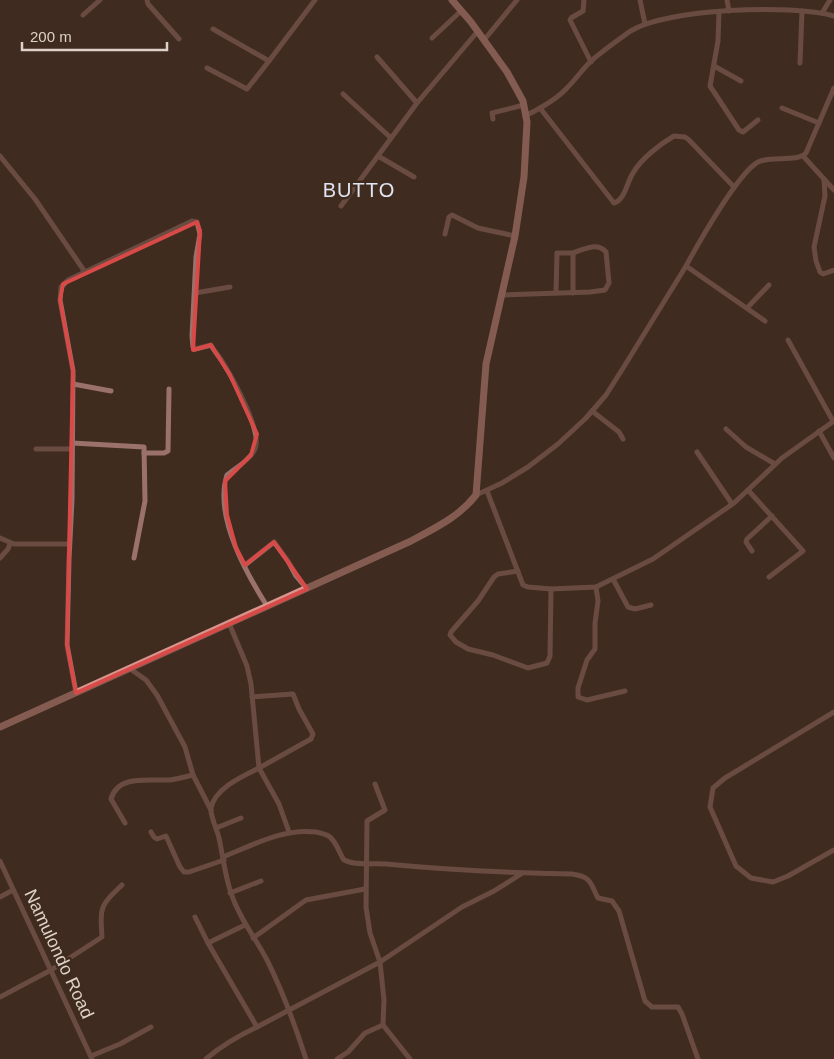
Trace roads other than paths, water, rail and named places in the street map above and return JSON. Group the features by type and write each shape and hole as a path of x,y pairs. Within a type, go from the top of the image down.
{"street":[{"path":"84,15 100,0"},
{"path":"147,0 148,4 179,39"},
{"path":"207,68 247,89 315,0"},
{"path":"452,0 478,31 507,72 527,115 527,149 515,236 486,364 476,495"},
{"path":"484,40 517,0"},
{"path":"584,0 583,11 570,20 590,62"},
{"path":"640,0 645,24"},
{"path":"727,0 729,11"},
{"path":"822,13 830,0"},
{"path":"527,115 566,89 590,62 624,36 645,24 680,17 752,9 802,11 834,16"},
{"path":"432,38 461,11"},
{"path":"800,63 802,11"},
{"path":"719,12 718,41 710,86 739,130 743,132 758,120"},
{"path":"213,29 269,61"},
{"path":"341,206 417,103 478,31"},
{"path":"377,56 417,103"},
{"path":"714,66 741,81"},
{"path":"0,727 411,541 442,524 468,505 476,495 487,491 528,467 558,444 606,395 642,340 734,187 746,172 758,162 774,158 802,156 808,149 834,88"},
{"path":"343,94 391,138"},
{"path":"492,119 492,113 524,105"},
{"path":"540,108 614,203 620,200 632,174 639,166 674,136 685,137 689,140 734,187"},
{"path":"782,108 819,123"},
{"path":"0,156 35,199 85,272"},
{"path":"378,156 414,177"},
{"path":"802,156 834,190"},
{"path":"824,179 825,196 814,255 820,272 827,273 834,270"},
{"path":"445,234 449,217 452,215 478,228 515,236"},
{"path":"76,693 67,645 72,500 73,365 60,292 64,282 195,221 199,224 200,231 196,257 193,349 211,345 230,375 257,434 257,443 251,455 227,475 224,498 229,528 236,548 256,590 267,606"},
{"path":"502,296 573,293 605,290 608,283 606,252 604,249 593,247 573,253 556,253 556,293"},
{"path":"573,253 573,293"},
{"path":"686,266 765,321"},
{"path":"747,308 769,286"},
{"path":"195,293 230,287"},
{"path":"487,491 523,585 528,588 596,587 653,559 732,504 775,464 834,421 788,340"},
{"path":"73,384 112,391"},
{"path":"144,454 164,453 168,450 169,389"},
{"path":"592,411 619,432 623,439"},
{"path":"726,429 746,447 775,464"},
{"path":"820,431 834,458"},
{"path":"36,449 72,446 144,447 146,500 134,558"},
{"path":"696,452 732,504"},
{"path":"748,490 803,550 769,576"},
{"path":"752,551 746,538 772,516"},
{"path":"0,538 10,544 70,544"},
{"path":"244,565 274,542 296,576 307,588"},
{"path":"0,558 10,544"},
{"path":"518,571 498,574 494,578 478,601 451,632 452,638 468,649 493,655 528,668 547,663 549,659 551,589"},
{"path":"613,579 628,607 635,609 651,605"},
{"path":"596,587 598,601 594,648 587,660 578,688 578,697 587,700 625,691"},
{"path":"229,624 247,666 259,768 279,804 289,832"},
{"path":"129,668 146,680 157,695 185,747 193,775 211,810 224,858 230,893 246,925 267,959 289,1010 306,1059"},
{"path":"211,810 216,798 230,784 311,739 313,734 292,693 252,697"},
{"path":"834,712 726,778 713,788 710,807 736,866 751,878 773,882 788,876 834,850"},
{"path":"125,823 111,799 113,792 117,788 127,781 172,780 193,775"},
{"path":"375,784 386,810 367,821 365,863 366,907 370,933 380,962 384,1000 383,1025 410,1059"},
{"path":"216,828 241,818"},
{"path":"151,832 157,838 166,836 184,872 189,872 289,832 314,832 326,834 344,860 351,863 446,870 522,874 572,874 583,876 589,879 598,898 612,901 618,911 645,1001 652,1007 678,1006 698,1059"},
{"name":"Namulondo Road","path":"1,863 92,1058"},
{"path":"206,1059 228,1042 380,962 462,907 522,874"},
{"path":"230,893 261,881"},
{"path":"0,996 51,970 102,937 101,910 104,903 122,886"},
{"path":"254,938 306,900 365,889"},
{"path":"0,897 14,890"},
{"path":"195,917 257,1027"},
{"path":"208,943 246,925"},
{"path":"337,1059 348,1052 365,1033 383,1025"},
{"path":"92,1058 151,1027"}],"district":[{"name":"BUTTO","path":"359,190"}]}
